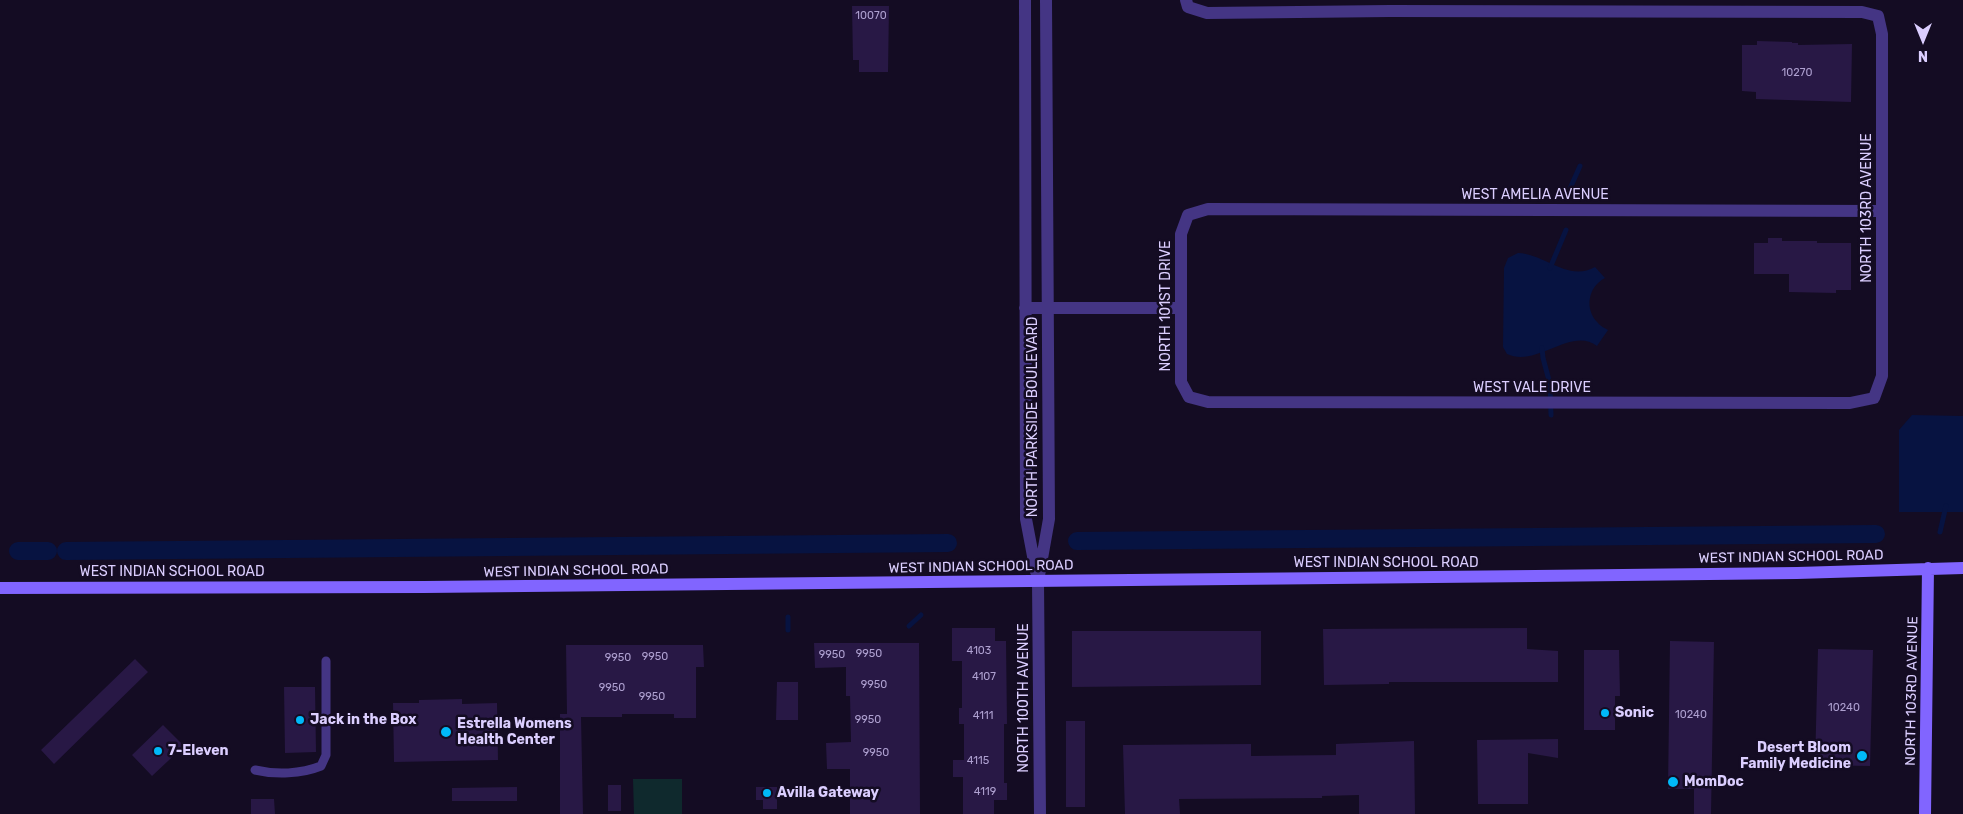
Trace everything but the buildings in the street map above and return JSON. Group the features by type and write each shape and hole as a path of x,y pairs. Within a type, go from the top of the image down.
{"main road":[{"name":"NORTH 103RD AVENUE","path":"1925,814 1928,568"},
{"name":"WEST INDIAN SCHOOL ROAD","path":"0,588 424,587 1660,575 1963,568"}],"street":[{"name":"NORTH PARKSIDE BOULEVARD","path":"1024,0 1026,519 1038,581"},
{"name":"NORTH PARKSIDE BOULEVARD","path":"1038,581 1049,518 1046,0"},
{"path":"1187,4 1207,13 1390,6"},
{"name":"NORTH 103RD AVENUE","path":"1390,6 1862,12 1878,16 1882,34 1882,376 1874,398"},
{"name":"WEST AMELIA AVENUE","path":"1188,215 1208,209 1882,211"},
{"name":"NORTH 101ST DRIVE","path":"1188,215 1181,234 1181,382 1190,397"},
{"path":"1025,308 1181,308"},
{"name":"WEST VALE DRIVE","path":"1190,397 1208,402 1850,403 1874,398"},
{"name":"NORTH 100TH AVENUE","path":"1038,581 1040,814"}],"lane":[{"path":"255,770 267,773 307,772 321,766 326,755 326,662"}],"green space":[{"path":"633,779 682,779 682,814 634,814"}],"shaded area":[{"path":"1518,253 1575,271 1585,271 1595,267 1605,278 1595,287 1590,299 1591,311 1594,317 1600,325 1608,330 1597,346 1587,341 1576,341 1565,343 1530,356 1518,357 1507,354 1503,347 1504,268 1508,258"},
{"path":"1912,415 1963,416 1963,512 1899,512 1899,430"}],"waterway":[{"path":"1568,193 1580,166"},
{"path":"1550,268 1566,230"},
{"path":"1542,348 1550,384 1551,415"},
{"path":"1940,532 1946,506"},
{"path":"1077,541 1876,534"},
{"path":"66,551 948,543"},
{"path":"18,551 48,551"},
{"path":"909,626 921,615"},
{"path":"788,617 788,630"}],"place":[{"name":"Sonic","path":"1605,713"},
{"name":"Jack in the Box","path":"300,720"},
{"name":"Estrella Womens Health Center","path":"446,732"},
{"name":"7-Eleven","path":"158,751"},
{"name":"Desert Bloom Family Medicine","path":"1862,756"},
{"name":"MomDoc","path":"1673,782"},
{"name":"Avilla Gateway","path":"767,793"}]}
